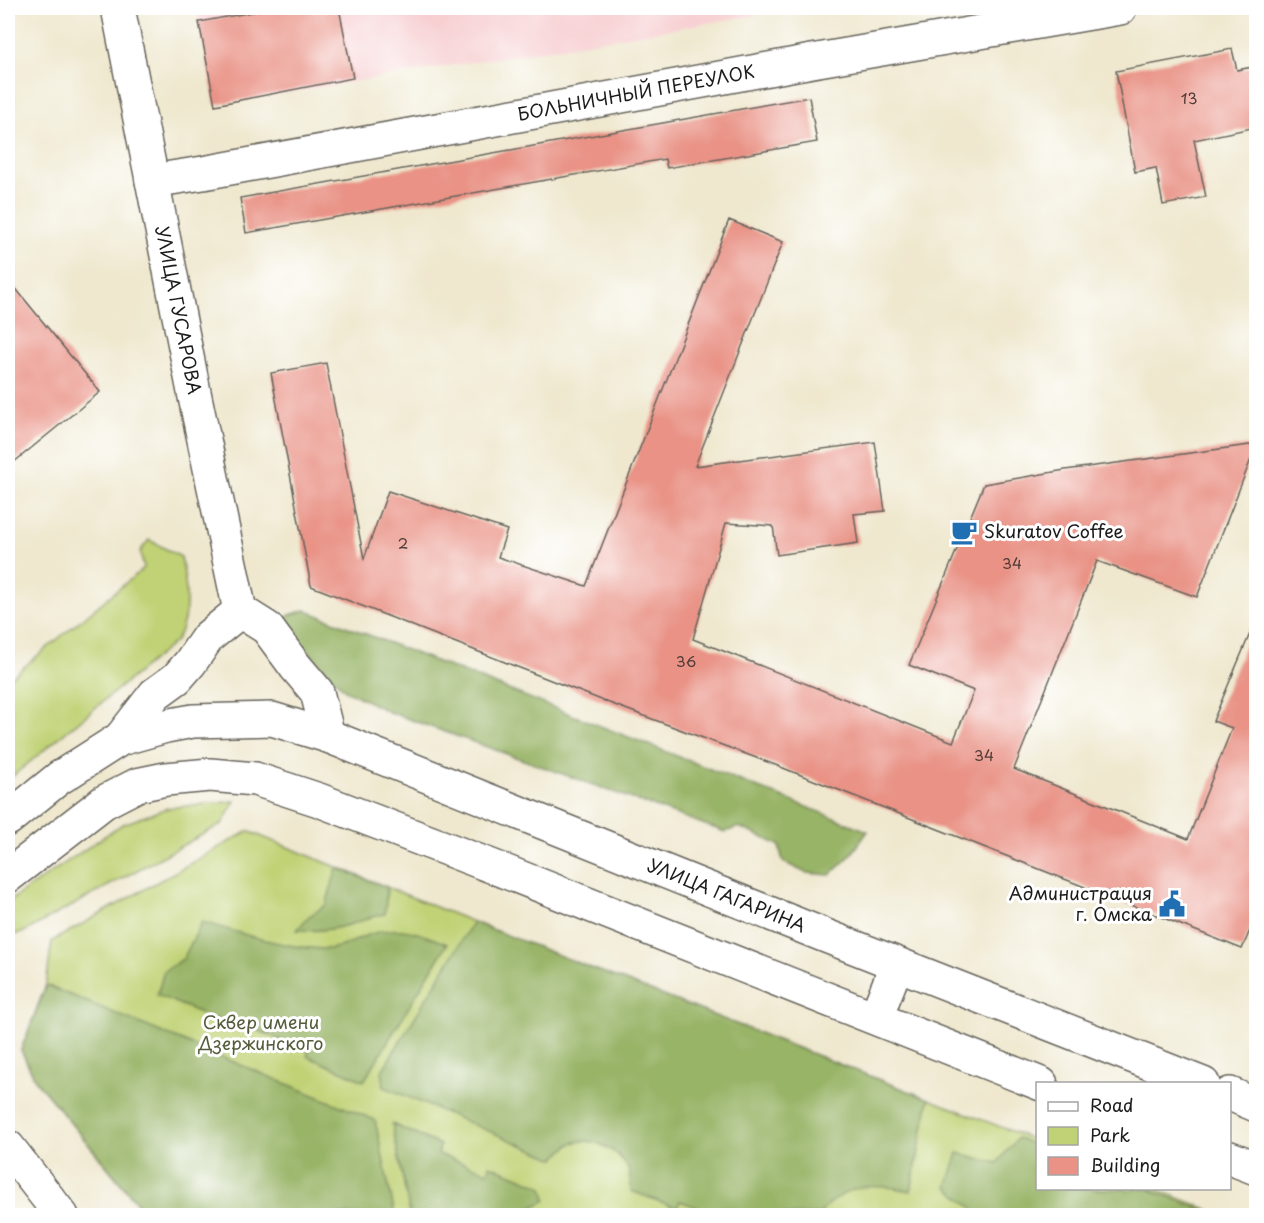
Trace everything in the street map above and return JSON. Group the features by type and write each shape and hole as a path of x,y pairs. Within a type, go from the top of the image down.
{"main road":[{"name":"УЛИЦА ГУСАРОВА","path":"118,8 240,611"},
{"name":"БОЛЬНИЧНЫЙ ПЕРЕУЛОК","path":"152,181 824,59 1120,8"},
{"path":"8,819 59,778 120,739 155,694 177,678 190,663 208,637 240,611 267,628 317,692 328,736"},
{"name":"УЛИЦА ГАГАРИНА","path":"120,739 193,721 247,719 272,720 328,736 897,964 1200,1082"},
{"path":"8,876 104,802 137,785 166,779 210,775 255,779 362,816 1038,1082"},
{"path":"876,1017 897,964"},
{"path":"1231,1094 1257,1105"},
{"path":"8,1147 62,1215"},
{"path":"1231,1158 1257,1168"}],"shaded area":[{"path":"197,8 797,8 215,105"}],"green space":[{"path":"149,540 181,557 185,579 186,610 176,641 8,780 8,680 144,568 140,551"},
{"path":"305,610 868,831 851,855 830,875 806,873 783,862 779,845 739,827 725,832 389,712 345,690 277,619"},
{"path":"235,801 222,824 22,933 8,935 8,902 121,825 167,808"},
{"name":"Сквер имени Дзержинского","path":"248,831 473,922 1036,1141 1036,1190 1159,1190 1223,1215 147,1215 36,1081 21,1050 46,985 52,941"},
{"path":"337,868 387,887 385,914 332,929 297,930 308,917 326,905"},
{"path":"202,922 262,939 309,948 335,948 386,930 416,932 447,944 364,1081 307,1056 309,1051 246,1026 244,1031 157,995 164,971 183,959"},
{"path":"473,922 929,1099 911,1191 872,1186 861,1188 840,1196 819,1215 717,1215 680,1201 677,1208 631,1191 627,1167 618,1155 604,1146 580,1141 566,1148 555,1159 384,1087 382,1071"},
{"path":"46,985 375,1120 395,1215 147,1215 36,1081 21,1050"},
{"path":"392,1124 440,1145 438,1154 488,1172 490,1165 543,1187 546,1200 517,1215 410,1215"},
{"path":"1018,1138 1036,1146 1036,1190 1151,1190 1217,1215 981,1215 947,1187 958,1153 997,1163"}],"building":[{"path":"273,8 339,8 353,78 215,105 199,22"},
{"path":"1232,49 1237,70 1257,66 1257,127 1194,140 1206,197 1163,205 1156,168 1135,172 1116,71"},
{"path":"809,97 817,142 667,168 665,159 246,233 240,198"},
{"path":"729,220 783,242 695,466 875,442 885,511 854,514 858,543 777,555 773,526 726,523 693,639 953,742 974,691 909,665 984,484 1065,470 1257,444 1197,597 1097,561 1014,769 1188,839 1232,728 1213,721 1257,617 1257,914 1242,949 778,766 604,701 311,586 271,373 326,363 364,559 388,491 507,530 498,557 586,586"},
{"path":"8,279 100,392 8,467"}],"place":[{"name":"Skuratov Coffee","path":"964,532"},
{"name":"Администрация г. Омска","path":"1172,904"}]}
